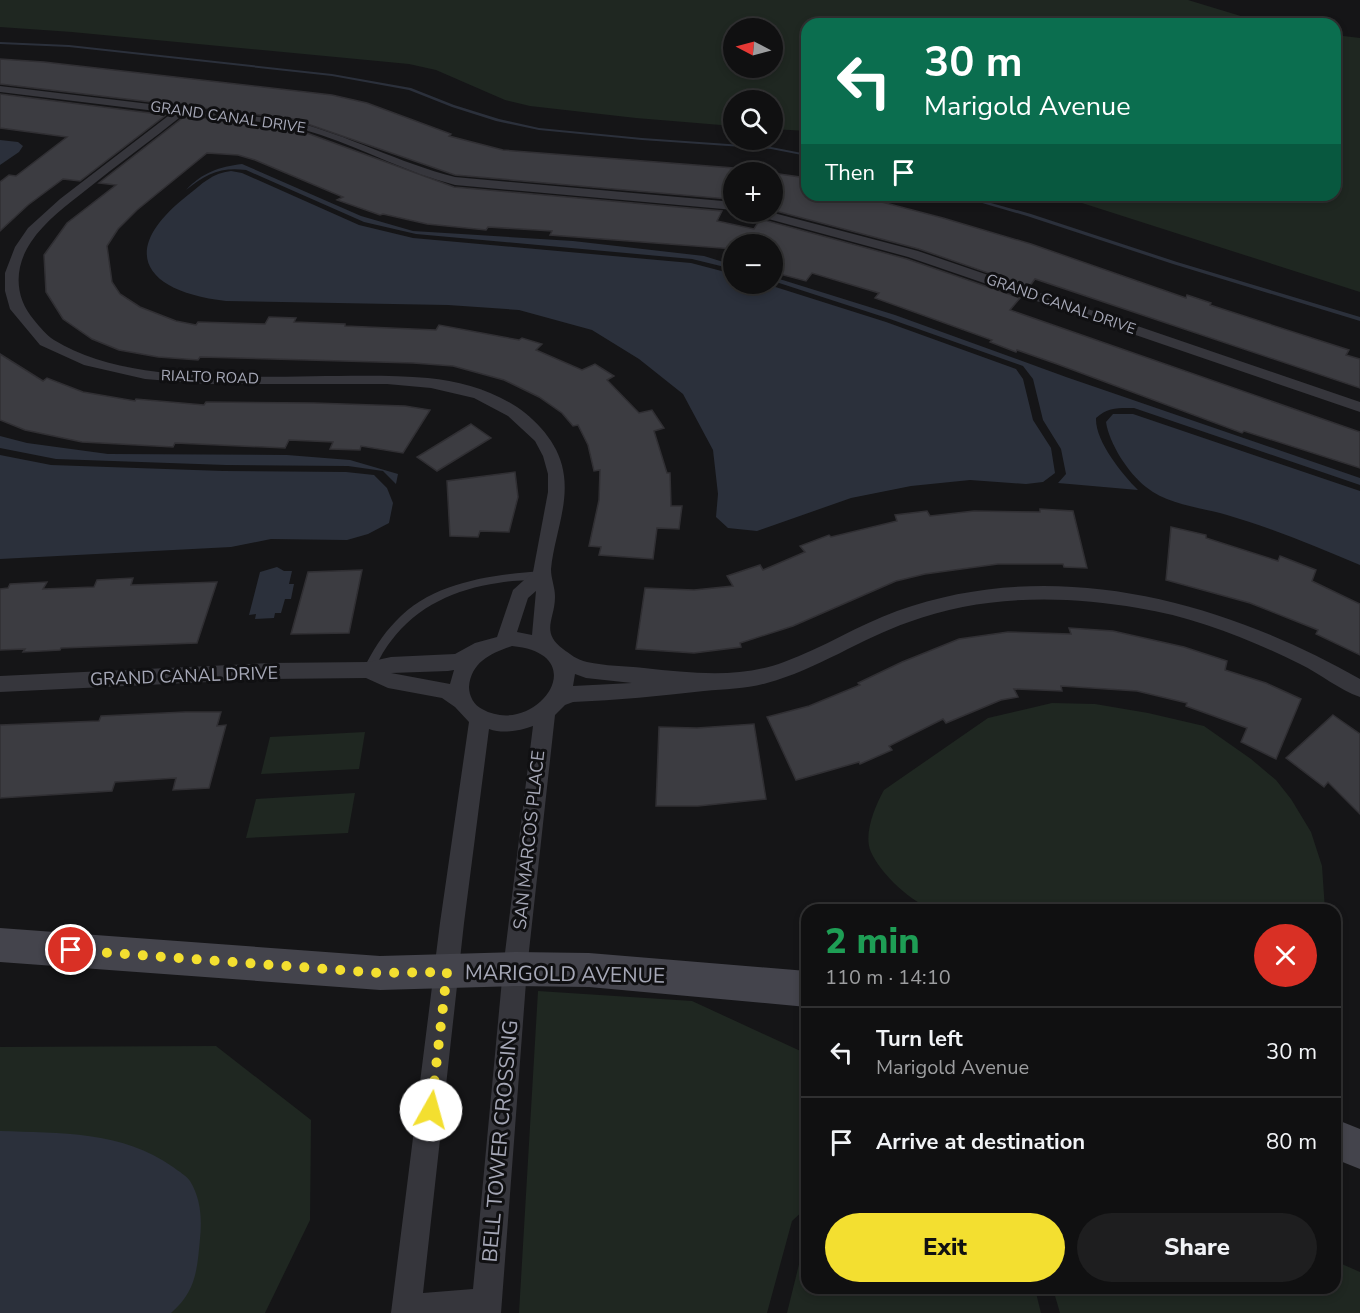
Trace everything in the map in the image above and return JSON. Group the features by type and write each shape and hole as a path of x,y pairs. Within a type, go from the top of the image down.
{"main road":[{"name":"MARIGOLD AVENUE","path":"0,945 380,973 515,969 589,970 801,988"},
{"path":"1341,1141 1360,1149"}],"street":[{"name":"GRAND CANAL DRIVE","path":"0,89 304,127 428,174 464,183 723,206"},
{"name":"RIALTO ROAD","path":"181,111 55,209 27,239 15,261 11,284 14,303 26,323 43,339 66,353 96,364 129,372 184,378 413,381 449,386 496,402 523,420 538,434 553,459 558,482 541,575 547,596 539,631 543,641 552,651"},
{"name":"GRAND CANAL DRIVE","path":"783,219 913,254 1360,407"},
{"path":"504,640 520,595 541,575"},
{"path":"708,683 586,670 571,665 552,651 526,639 504,640 482,648 469,659 460,672 458,687 461,701 471,712 499,723 513,723 527,720 548,708 558,699 573,694 646,690 734,681 775,673 903,616 943,604 996,595 1056,592 1119,598 1212,620 1296,654 1360,689"},
{"name":"GRAND CANAL DRIVE","path":"0,684 269,671 368,670 391,665 459,661 482,648"},
{"name":"SAN MARCOS PLACE","path":"515,969 548,708 564,684 562,662 552,651"},
{"name":"GRAND CANAL DRIVE","path":"368,670 388,680 447,691 461,701"},
{"path":"480,717 406,1311 487,1308"},
{"name":"BELL TOWER CROSSING","path":"487,1308 515,969"}],"lane":[{"path":"368,670 388,637 412,612 438,595 465,585 505,577 541,575"}],"shaded area":[{"path":"0,0 1188,0 1247,18 801,18 801,131 783,130 783,90 723,90 723,125 530,106 505,100 436,70 409,64 0,27"},
{"path":"1341,36 1360,38 1360,292 1076,201 1341,201"},
{"path":"0,140 18,142 23,146 19,152 0,165"},
{"path":"242,164 361,216 413,231 573,241 704,256 723,262 723,267 692,259 416,234 364,222 246,170 237,169 214,173 186,190 212,171"},
{"path":"224,172 242,173 359,225 413,238 691,263 723,271 723,294 783,294 783,289 886,322 1016,369 1023,379 1033,420 1051,448 1055,473 1043,482 1026,484 970,480 911,486 851,498 757,531 728,528 716,517 718,494 713,450 683,394 639,359 592,330 519,310 448,305 226,301 176,289 160,279 150,266 147,251 152,234 165,216 188,195"},
{"path":"783,280 895,315 1066,377 1360,478 1360,485 1134,408 1109,410 1096,418 1100,437 1105,447 1117,466 1138,490 1058,483 1066,474 1061,449 1043,420 1033,379 1023,366 783,284"},
{"path":"1113,414 1133,414 1360,491 1360,565 1261,526 1174,502 1155,493 1139,481 1115,448 1106,422"},
{"path":"0,436 27,443 108,454 287,455 350,460 398,474 396,484 383,471 348,466 226,465 56,459 0,448"},
{"path":"0,455 51,465 223,471 346,472 374,475 387,488 393,503 389,523 368,534 347,540 271,539 231,547 0,559"},
{"path":"277,567 284,571 292,571 289,584 294,584 291,599 285,599 281,613 275,613 274,618 255,619 256,614 249,615 260,572"},
{"path":"1052,703 1095,704 1204,726 1251,759 1276,780 1291,799 1311,832 1322,866 1325,904 921,904 917,902 889,878 871,852 869,829 877,804 884,790 988,718"},
{"path":"365,732 359,769 261,774 270,737"},
{"path":"355,793 348,833 246,838 256,799"},
{"path":"538,991 692,1001 801,1051 801,1213 792,1221 767,1313 519,1313"},
{"path":"216,1046 311,1120 310,1220 265,1313 0,1313 0,1047"},
{"path":"0,1131 67,1134 112,1140 154,1155 189,1179 194,1188 201,1217 198,1261 194,1280 186,1297 171,1313 0,1313"},
{"path":"801,1256 801,1294 1036,1294 1041,1313 787,1313"},
{"path":"1341,1264 1360,1272 1360,1313 1060,1313 1054,1294 1341,1294"}],"building":[{"path":"0,59 332,95 367,103 451,134 449,136 503,150 723,167 723,199 455,175 293,119 0,84"},
{"path":"0,94 166,115 80,181 63,179 28,205 0,231 0,182 9,175 16,176 67,137 0,128"},
{"path":"185,116 304,132 454,187 722,211 717,221 754,229 758,222 771,222 907,259 1020,298 1010,310 1360,432 1360,468 1244,431 1242,433 1057,364 1017,350 1016,352 990,342 992,340 875,298 879,293 812,273 806,281 783,275 783,234 723,234 723,248 550,235 552,231 488,227 486,230 427,224 380,215 337,200 343,197 255,160 238,155 207,153 137,210 118,229 107,246 112,282 120,294 140,307 176,321 196,325 198,322 265,324 269,317 296,318 294,322 345,324 345,326 436,330 439,325 519,340 522,338 542,344 536,350 582,370 595,364 614,376 607,380 639,413 652,410 664,428 654,431 667,473 670,473 671,506 682,506 679,529 657,528 653,559 599,555 601,547 589,546 599,500 600,470 594,471 588,445 578,425 573,426 562,413 539,397 504,380 453,366 413,363 200,357 198,360 158,357 119,350 92,339 63,319 46,292 44,255 67,223 116,185 99,183"},
{"path":"783,175 801,177 801,201 878,201 943,218 1031,244 1186,298 1187,295 1211,303 1210,305 1349,350 1346,355 1360,359 1360,388 1035,279 1029,287 919,249 783,213"},
{"path":"0,354 43,381 47,378 83,392 135,401 136,399 204,405 206,402 314,403 405,406 430,410 403,453 361,446 360,450 330,449 333,442 289,440 285,448 175,443 173,447 82,442 25,430 0,420"},
{"path":"471,424 491,438 437,471 417,457"},
{"path":"515,472 518,497 509,532 480,531 478,537 450,536 447,481"},
{"path":"1040,509 1073,511 1087,568 1064,567 1063,564 998,564 925,574 896,581 793,626 740,643 741,647 694,653 636,649 645,588 694,590 733,586 727,576 760,565 763,570 805,552 800,546 829,535 831,537 897,521 895,515 927,511 930,516 974,511 1040,512"},
{"path":"1171,527 1206,535 1206,538 1278,561 1280,556 1316,570 1312,581 1360,604 1360,655 1316,634 1318,630 1250,603 1166,580"},
{"path":"362,570 349,633 291,634 308,572"},
{"path":"133,578 131,585 217,582 197,643 61,648 60,650 23,652 25,649 0,650 0,589 8,588 10,584 47,582 43,589 94,587 97,580"},
{"path":"1069,628 1113,631 1184,647 1227,661 1225,670 1266,683 1301,699 1276,759 1241,742 1247,728 1186,706 1187,703 1137,691 1061,686 1062,691 1014,689 1018,697 1001,700 946,723 943,719 889,746 892,750 860,764 859,762 796,780 767,717 809,706 860,685 858,683 902,662 959,639 1008,632 1071,634"},
{"path":"221,712 217,726 226,725 209,788 173,790 176,778 115,782 112,791 0,798 0,725 99,721 101,716"},
{"path":"1333,715 1360,734 1360,814 1328,782 1324,787 1286,758"},
{"path":"754,724 766,799 698,806 656,806 659,727 697,728"}],"waterway":[{"path":"0,43 69,46 332,75 410,89 498,120 539,129 771,148 801,154"},
{"path":"979,201 1360,319"}],"route":[{"path":"71,950 380,973 447,972 431,1110"}]}
